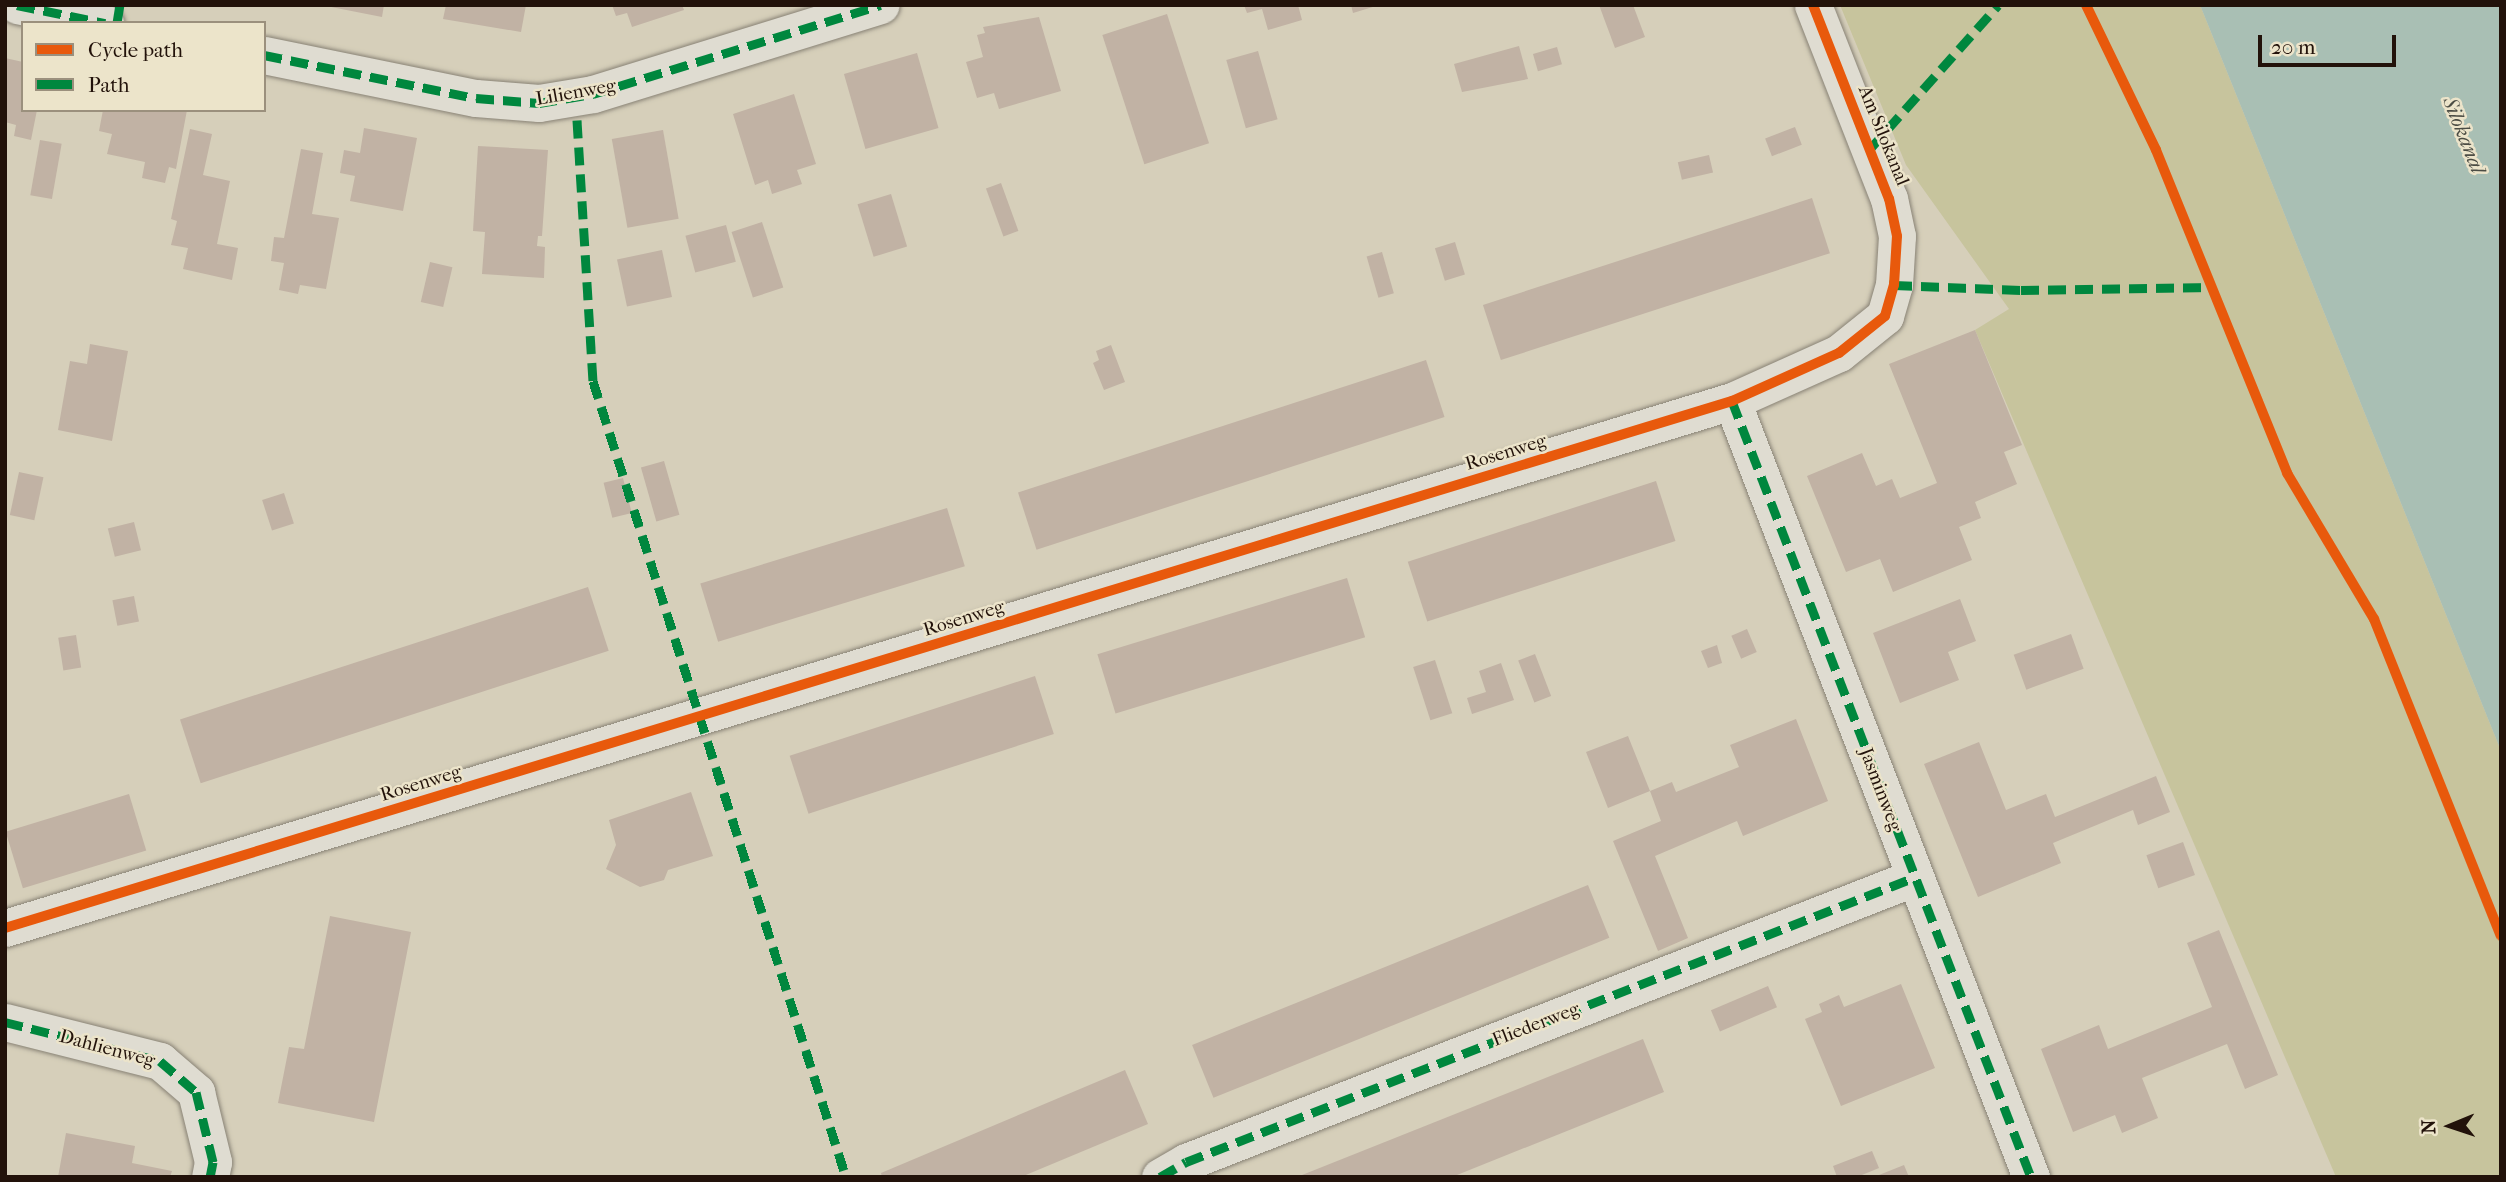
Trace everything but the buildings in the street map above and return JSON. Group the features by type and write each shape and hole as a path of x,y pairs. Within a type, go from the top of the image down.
{"street":[{"path":"17,5 95,21"},
{"name":"Lilienweg","path":"266,55 476,98 539,103 593,94 881,5"},
{"name":"Am Silokanal","path":"1813,5 1889,199 1898,236 1894,285"},
{"name":"Rosenweg","path":"5,928 1732,401 1839,353 1885,316 1894,285"},
{"name":"Jasminweg","path":"1732,401 1913,877 2031,1177"},
{"name":"Fliederweg","path":"1160,1177 1186,1162 1913,877"},
{"name":"Dahlienweg","path":"5,1022 160,1061 196,1092 213,1163 210,1177"}],"shaded area":[{"path":"1840,5 2200,5 2501,751 2501,1177 2336,1177 1975,330 2009,309 1906,165"}],"water":[{"name":"Silokanal","path":"2200,5 2501,5 2501,751"}],"marked path":[{"path":"17,5 95,21"},
{"path":"117,21 120,5"},
{"path":"266,55 476,98 539,103 593,94 881,5"},
{"path":"1869,150 1998,5"},
{"path":"577,120 593,381 846,1177"},
{"path":"1894,280 1894,285 2021,290 2213,287"},
{"path":"1732,401 2031,1177"},
{"path":"1160,1177 1186,1162 1913,878"},
{"path":"5,1022 160,1061 196,1092 213,1162 210,1177"}],"cycle path":[{"path":"5,928 1732,401 1839,353 1885,316 1894,285 1897,236 1889,199 1813,5"},
{"path":"2086,5 2156,150 2287,473 2374,619 2501,936"}]}
